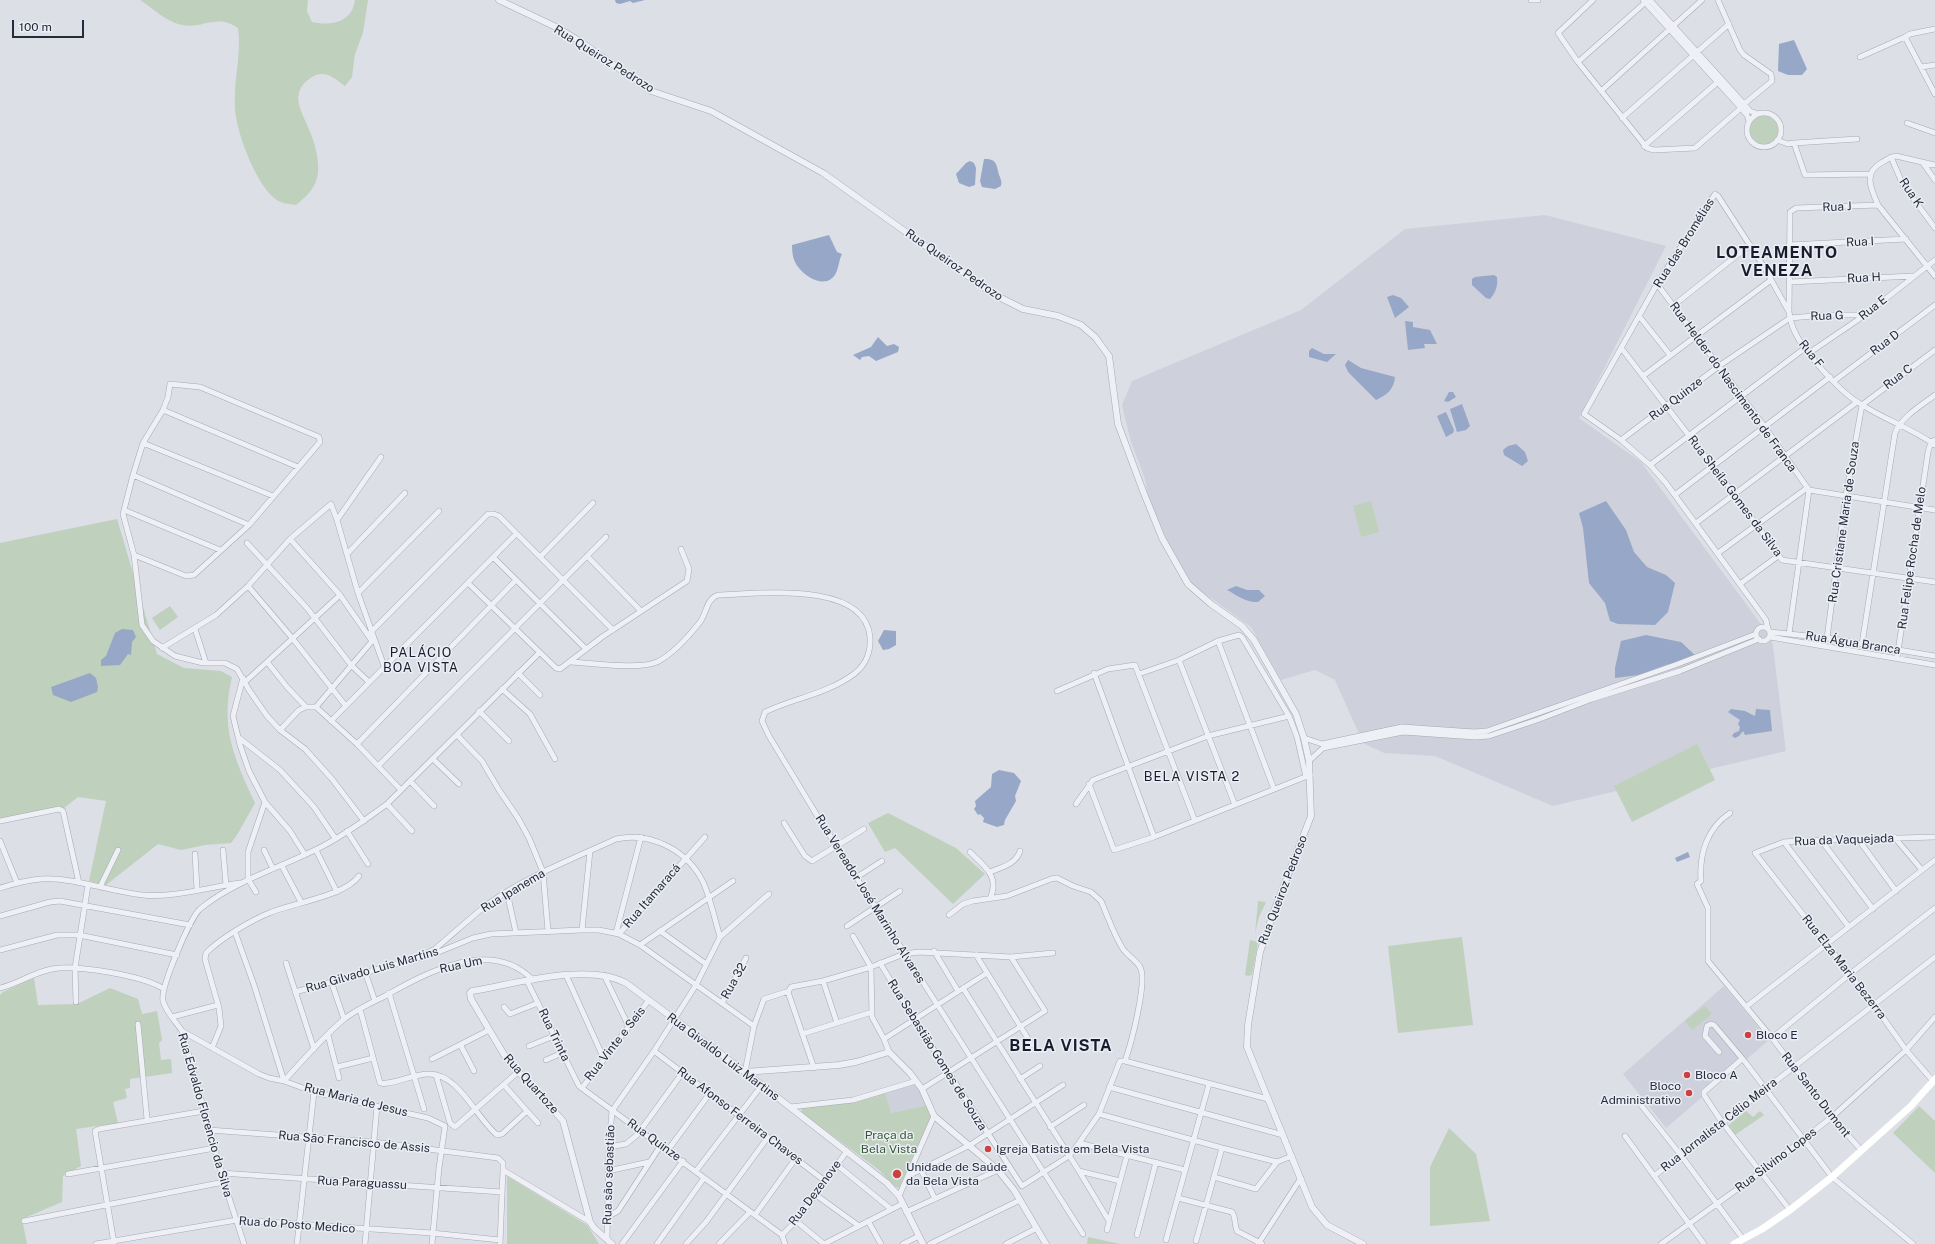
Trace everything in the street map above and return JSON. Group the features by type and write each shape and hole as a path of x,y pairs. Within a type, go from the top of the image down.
{"main road":[{"path":"1734,1244 1762,1229 1832,1178 1911,1106 1934,1080"}],"street":[{"name":"Rua Queiroz Pedrozo","path":"499,0 558,28 581,42 651,91 711,111 823,173 1004,300 1023,309 1058,316 1088,329 1109,356 1118,424 1162,538 1188,584 1211,604 1242,626 1254,640 1296,714"},
{"path":"1531,0 1538,0"},
{"path":"1593,0 1558,33 1578,62 1644,146 1654,150 1695,148 1772,81 1771,74 1744,55 1740,50 1718,0"},
{"path":"1601,91 1671,28 1696,2 1702,0"},
{"path":"1578,62 1646,1 1742,106 1749,121 1747,133 1753,143 1764,147 1770,146 1777,140 1781,132 1778,121 1769,114 1758,114 1742,106"},
{"path":"1622,118 1729,24"},
{"path":"1860,57 1905,38 1910,34 1935,29"},
{"path":"1905,38 1935,94"},
{"path":"1921,67 1935,65"},
{"path":"1644,146 1719,81"},
{"path":"1749,121 1758,114"},
{"path":"1907,123 1935,133"},
{"path":"1777,140 1788,144 1857,139"},
{"path":"1794,143 1805,175 1870,174"},
{"path":"1935,166 1912,159 1891,157 1874,167 1870,174 1873,193 1878,205 1935,276"},
{"name":"Rua K","path":"1891,157 1904,185 1935,228"},
{"path":"1923,163 1935,180"},
{"name":"Rua das Bromélias","path":"1621,440 1584,414 1622,349 1657,284 1715,194 1718,196 1750,245 1771,280 1789,315"},
{"name":"Rua J","path":"1796,208 1878,205"},
{"name":"Rua F","path":"1796,208 1791,210 1789,214 1789,315 1793,330 1805,348 1832,379 1859,404 1934,442"},
{"name":"Rua I","path":"1789,245 1906,239"},
{"path":"1674,306 1750,245"},
{"name":"Rua E","path":"1809,353 1865,314 1935,260"},
{"name":"Rua H","path":"1790,282 1913,276"},
{"path":"1644,376 1771,280"},
{"name":"Rua Helder do Nascimento de Franca","path":"1657,284 1764,426 1808,489"},
{"name":"Rua D","path":"1676,494 1764,426 1935,305"},
{"name":"Rua G","path":"1789,315 1865,314"},
{"name":"Rua Quinze","path":"1621,440 1789,315"},
{"path":"1639,316 1670,355"},
{"path":"1650,465 1805,348"},
{"name":"Rua Sheila Gomes da Silva","path":"1622,349 1735,495 1782,560 1935,582"},
{"name":"Rua C","path":"1696,523 1786,456 1935,350"},
{"path":"134,555 190,576 194,575 249,525 320,442 319,437 200,387 170,384 168,397 163,410 143,443 124,510 124,518 134,555 142,625 153,641 175,656 188,661 231,664 237,669 258,704 280,730 305,749 332,779 364,821"},
{"path":"1862,644 1895,433 1899,425 1935,395"},
{"name":"Rua Cristiane Maria de Souza","path":"1827,638 1859,404"},
{"path":"163,410 298,467"},
{"path":"1309,761 1323,748 1403,732 1475,737 1489,736 1592,699 1680,671 1759,639 1765,640 1769,633 1766,620 1676,494 1650,465 1621,440"},
{"name":"Rua Felipe Rocha de Melo","path":"1897,658 1928,452 1934,442"},
{"path":"143,443 273,496"},
{"path":"337,520 381,457"},
{"path":"133,475 249,525"},
{"path":"1789,634 1800,563 1808,489"},
{"path":"1718,553 1756,524 1808,489 1935,510"},
{"path":"347,554 405,493"},
{"path":"540,557 594,503"},
{"path":"162,648 216,615 248,586 267,563 290,540 330,504 337,520 358,594 371,632 372,640 316,707"},
{"path":"124,510 220,550"},
{"path":"358,594 440,512"},
{"path":"371,632 488,514 499,516 613,630"},
{"path":"330,721 516,534"},
{"path":"378,766 606,537"},
{"path":"290,540 340,595 372,640 384,666"},
{"path":"247,543 316,618 351,665 369,682"},
{"path":"468,583 539,653 560,670 586,649 687,580 690,572 689,566 681,549"},
{"path":"587,556 641,611"},
{"path":"1740,584 1778,556"},
{"path":"493,558 586,649"},
{"path":"357,744 516,580"},
{"path":"248,586 293,639 345,705"},
{"name":"Rua Vereador José Marinho Alvares","path":"571,662 631,665 650,664 658,661 681,642 700,621 710,600 718,595 780,594 820,596 841,601 865,620 870,630 871,646 862,666 854,674 817,695 765,712 762,720 769,736 904,954 1010,1117 1083,1234"},
{"path":"246,682 340,595"},
{"path":"195,629 206,663"},
{"path":"1304,738 1322,744 1402,727 1474,732 1487,731 1676,665 1756,634 1761,629 1769,633 1935,665"},
{"name":"Rua Água Branca","path":"1769,633 1827,638 1935,656"},
{"path":"1756,634 1759,639"},
{"path":"1089,784 1114,850 1154,837 1308,776 1289,716 1242,637 1236,635 1218,641 1179,660 1139,674"},
{"path":"1218,641 1274,789"},
{"path":"0,988 51,969 75,968 132,978 153,983 164,989 190,925 200,910 248,879 282,866 316,850 364,821 387,804 539,653"},
{"path":"1179,660 1235,805"},
{"path":"268,663 287,687 306,706 316,707 357,744 402,790"},
{"path":"1057,691 1094,673 1121,666 1135,665 1195,820"},
{"path":"518,673 540,695"},
{"path":"1094,673 1154,837"},
{"path":"243,677 240,692 233,711 238,737 249,771 265,802 290,831 305,855"},
{"path":"502,689 530,714 554,759"},
{"path":"280,730 306,706"},
{"path":"479,711 509,741"},
{"name":"Rua Queiroz Pedroso","path":"1296,714 1304,738 1309,761 1308,776 1311,816 1262,942 1254,978 1248,1025 1247,1047 1312,1207 1326,1225 1363,1244"},
{"path":"1076,804 1093,780 1208,736 1289,716"},
{"path":"457,735 482,761 498,790 518,818 529,838 543,872 548,931"},
{"path":"238,737 280,770 314,807 335,838"},
{"path":"434,759 459,784"},
{"path":"410,781 434,806"},
{"path":"256,892 248,879 248,852 265,802"},
{"path":"387,804 412,831"},
{"path":"0,821 59,809 64,811 79,883"},
{"name":"Rua Santo Dumont","path":"1730,813 1720,820 1710,833 1701,872 1702,881 1697,884 1708,908 1708,960 1747,1006 1832,1117 1862,1150"},
{"path":"784,823 809,860 815,860 864,829"},
{"path":"347,831 368,864"},
{"name":"Rua Ipanema","path":"423,956 435,949 489,904 507,892 543,872 616,839 628,836 658,841 675,850 698,873 708,897 720,937"},
{"path":"617,933 641,837"},
{"name":"Rua Itamaracá","path":"617,933 705,837"},
{"name":"Rua da Vaquejada","path":"1754,853 1784,842 1935,837"},
{"path":"1895,838 1922,870"},
{"path":"1858,839 1896,891"},
{"path":"1821,840 1874,909"},
{"path":"0,841 17,883"},
{"path":"1784,842 1849,927"},
{"path":"100,887 118,850"},
{"path":"223,850 226,885"},
{"path":"264,850 273,869"},
{"path":"316,850 337,892"},
{"path":"582,930 590,851"},
{"path":"990,872 1014,862 1020,851"},
{"path":"970,852 990,872 994,881 994,890 990,899"},
{"name":"Rua Elza Maria Bezerra","path":"1754,853 1874,1005 1906,1050 1934,1080"},
{"path":"195,854 197,889"},
{"path":"1747,1006 1826,944 1874,909 1935,860"},
{"path":"857,878 882,861"},
{"path":"282,866 301,902"},
{"path":"212,1048 220,1030 218,1005 205,956 207,951 235,932 267,914 346,889 355,882 359,876"},
{"path":"949,915 963,904 972,901 1007,896 1057,878 1097,896 1101,901 1120,944 1128,955 1138,963 1142,974 1135,1022 1125,1061"},
{"path":"0,888 17,883 41,879 79,883 143,895 160,896 243,882"},
{"path":"640,945 732,881"},
{"path":"76,1002 75,968 88,885"},
{"path":"846,926 900,891"},
{"path":"507,892 516,933"},
{"path":"612,1111 654,1051 696,985 720,937 769,894"},
{"path":"0,916 55,901 190,925"},
{"path":"1772,1038 1850,974 1935,908"},
{"name":"Rua Gilvado Luis Martins","path":"295,992 439,952 474,938 491,934 582,930 617,933 640,945 754,1026"},
{"path":"660,931 706,964"},
{"path":"235,932 254,985 284,1081 344,1019 375,1001 365,972"},
{"path":"0,950 50,936 79,935 177,955"},
{"path":"853,936 871,967 872,1012 874,1022 884,1039 889,1052 896,1058 922,1089 934,1116 998,1170 1020,1200 1046,1244"},
{"path":"934,951 1020,1078 1109,1221"},
{"path":"814,1068 789,990 793,986 823,981 871,967 904,954 934,951 1011,957 1053,952"},
{"path":"976,955 1032,1045"},
{"path":"922,1089 997,1043 1045,1011 1011,957"},
{"name":"Rua Jornalista Célio Meira","path":"1654,1176 1680,1154 1794,1068 1935,957"},
{"name":"Rua 32","path":"722,1003 746,958"},
{"name":"Rua Um","path":"375,1001 431,972 480,959 492,960 525,972 530,981"},
{"path":"286,963 314,1049"},
{"name":"Rua Sebastião Gomes de Souza","path":"880,963 914,1019 1022,1186 1044,1172"},
{"path":"884,1039 987,973"},
{"path":"566,975 604,1059"},
{"name":"Rua Givaldo Luiz Martins","path":"472,991 566,975 604,975 616,978 626,983 762,1085 887,1183 899,1196 923,1244"},
{"path":"604,975 629,1027"},
{"path":"331,981 344,1019"},
{"name":"Rua Trinta","path":"530,981 538,1002 562,1053 578,1084 582,1088"},
{"path":"823,981 837,1023"},
{"name":"Rua Edvaldo Florencio da Silva","path":"164,989 163,1000 172,1017 182,1031 221,1172 244,1244"},
{"name":"Rua Quartoze","path":"472,991 470,993 471,999 506,1058 563,1121 590,1222 609,1242"},
{"path":"786,992 764,999 754,1026 745,1072 814,1068 856,1062 889,1052"},
{"path":"389,993 412,1075 424,1110"},
{"name":"Rua Vinte e Seis","path":"582,1088 649,1000"},
{"path":"504,1007 510,1014 538,1002"},
{"path":"172,1017 218,1005"},
{"path":"360,1009 372,1058 380,1083 412,1075 427,1074 448,1079 498,1135 502,1134 527,1112"},
{"path":"802,1034 872,1012"},
{"name":"Rua Silvino Lopes","path":"1661,1244 1689,1222 1718,1204 1832,1117 1906,1050 1935,1017"},
{"path":"138,1024 147,1119"},
{"path":"1719,1052 1705,1036 1707,1026 1711,1024 1714,1025 1766,1089 1832,1178 1913,1244"},
{"path":"432,1059 461,1046 489,1030"},
{"name":"Rua Maria de Jesus","path":"182,1031 258,1074 284,1081 314,1092 428,1118 445,1126 442,1150"},
{"path":"328,1035 339,1078"},
{"path":"529,1046 554,1036"},
{"path":"461,1046 474,1071"},
{"name":"Rua Afonso Ferreira Chaves","path":"654,1051 825,1181"},
{"path":"546,1060 562,1053"},
{"path":"337,1067 372,1058"},
{"path":"1742,1059 1704,1092 1705,1098 1790,1210"},
{"path":"1044,1172 1069,1156 1079,1144 1099,1114 1120,1061 1125,1061 1268,1099"},
{"path":"1020,1078 1040,1066"},
{"path":"436,1075 451,1125 455,1127 518,1072"},
{"path":"609,1148 626,1144 640,1130 683,1072"},
{"path":"790,1107 853,1100 916,1081"},
{"path":"1166,1240 1209,1084"},
{"path":"504,1085 538,1123"},
{"path":"696,1171 740,1116 762,1085"},
{"path":"908,1176 970,1145 1010,1117 1063,1085"},
{"path":"1109,1087 1283,1135"},
{"name":"Rua Quinze","path":"582,1088 683,1161 704,1178 726,1192"},
{"path":"297,1244 298,1224 305,1180 314,1092"},
{"path":"668,1150 710,1093"},
{"path":"1637,1100 1680,1154 1743,1239"},
{"path":"1050,1126 1084,1105"},
{"path":"365,1244 369,1183 377,1106"},
{"path":"114,1243 95,1134 99,1129 147,1119 204,1111"},
{"name":"Rua são sebastião","path":"609,1242 607,1218 608,1171 612,1111"},
{"path":"1099,1114 1277,1162"},
{"path":"899,1196 934,1116"},
{"name":"Rua São Francisco de Assis","path":"209,1130 310,1136 442,1150 498,1158 502,1163 503,1170"},
{"path":"1625,1136 1704,1244"},
{"path":"686,1244 706,1222 726,1192 768,1137"},
{"path":"1079,1144 1185,1170"},
{"path":"607,1218 618,1211 661,1145"},
{"path":"68,1174 215,1148"},
{"path":"1196,1240 1222,1148"},
{"path":"432,1244 442,1150"},
{"name":"Rua Dezenove","path":"782,1235 796,1221 847,1151"},
{"path":"1107,1230 1127,1155"},
{"path":"1214,1177 1256,1189 1277,1162 1292,1156"},
{"path":"718,1244 753,1213 796,1158"},
{"path":"622,1244 683,1161"},
{"path":"608,1171 649,1162"},
{"path":"1137,1235 1156,1162"},
{"path":"837,1165 891,1209"},
{"path":"500,1242 503,1170 590,1222"},
{"path":"921,1170 935,1199"},
{"path":"906,1212 998,1170"},
{"path":"1079,1171 1120,1182"},
{"name":"Rua Paraguassu","path":"221,1172 305,1180 502,1192"},
{"path":"657,1244 704,1178"},
{"path":"1178,1198 1232,1212 1235,1216 1237,1230 1260,1244 1301,1178"},
{"path":"24,1221 224,1182"},
{"path":"726,1192 782,1235 785,1244"},
{"path":"816,1195 859,1226"},
{"path":"930,1244 1020,1200"},
{"path":"796,1221 824,1244 902,1204"},
{"name":"Rua do Posto Medico","path":"96,1244 114,1243 237,1220 432,1233 500,1242"},
{"path":"868,1221 881,1244"},
{"path":"1006,1244 1037,1228"},
{"path":"903,1244 919,1236"}],"shaded area":[{"path":"1545,215 1666,246 1579,418 1641,462 1772,639 1786,751 1553,806 1435,756 1384,753 1363,743 1335,680 1315,670 1281,680 1251,627 1193,585 1172,552 1148,497 1145,479 1131,442 1122,405 1132,381 1301,310 1405,229"},
{"path":"1724,986 1769,1040 1666,1128 1623,1074"},
{"path":"916,1083 928,1105 891,1113 885,1092"}],"green space":[{"path":"140,0 308,0 307,11 312,22 333,23 340,21 350,14 355,0 368,0 363,33 355,54 352,77 345,86 325,74 316,75 304,84 300,90 298,98 299,105 315,145 318,159 318,173 313,187 296,205 278,201 266,190 253,168 239,130 235,108 235,87 239,48 238,28 223,22 210,22 190,26 182,25 165,18"},
{"path":"1764,116 1770,117 1774,120 1777,124 1777,136 1774,140 1770,143 1764,144 1758,143 1754,140 1751,136 1750,130 1751,124 1754,120 1758,117"},
{"path":"1371,501 1379,532 1361,537 1353,506"},
{"path":"117,519 157,654 184,668 221,671 232,677 229,695 228,727 235,757 255,803 231,843 205,845 181,850 158,844 106,885 89,881 106,801 78,797 64,808 0,819 0,543"},
{"path":"170,606 178,617 160,630 152,618"},
{"path":"1697,744 1715,780 1632,822 1614,786"},
{"path":"888,813 956,848 985,874 953,904 895,848 885,852 868,823"},
{"path":"1258,901 1266,902 1259,917 1255,933"},
{"path":"1462,937 1473,1025 1398,1033 1388,946"},
{"path":"1250,940 1258,942 1252,975 1248,976 1245,975"},
{"path":"34,978 38,1005 77,1004 110,988 138,999 142,1014 157,1011 162,1040 159,1043 161,1060 171,1059 172,1073 130,1079 130,1088 125,1089 127,1098 113,1102 118,1123 76,1129 81,1166 63,1176 62,1202 22,1219 27,1244 0,1244 0,995 3,992"},
{"path":"1705,1006 1712,1014 1692,1030 1685,1021"},
{"name":"Praça da Bela Vista","path":"885,1092 891,1113 928,1105 931,1117 899,1188 894,1186 879,1170 802,1113 801,1108"},
{"path":"1919,1106 1935,1121 1935,1173 1893,1133"},
{"path":"1746,1111 1753,1117 1760,1111 1764,1115 1735,1135 1729,1125"},
{"path":"1449,1128 1476,1154 1490,1221 1430,1226 1430,1167"},
{"path":"507,1176 587,1225 599,1244 507,1244"},
{"path":"1088,1237 1120,1244 1087,1244"}],"water":[{"path":"615,0 645,0 633,3 630,1 620,4 616,3"},
{"path":"1794,40 1807,69 1802,75 1788,75 1778,71 1779,44"},
{"path":"984,159 992,160 996,164 1001,180 1001,186 995,189 982,187 980,181"},
{"path":"970,161 974,163 976,168 975,185 969,187 959,183 956,174 966,163"},
{"path":"829,235 837,252 842,254 836,274 827,281 823,282 814,280 802,271 795,263 792,245"},
{"path":"1494,275 1497,277 1496,289 1490,299 1486,298 1472,285 1472,279 1475,277"},
{"path":"1393,295 1401,298 1409,307 1395,318 1387,297"},
{"path":"1405,321 1413,322 1413,327 1430,330 1437,344 1424,344 1425,348 1408,350"},
{"path":"878,337 887,346 894,344 899,347 898,352 876,361 869,356 862,357 860,360 853,355 871,347"},
{"path":"1312,348 1324,354 1336,354 1327,362 1309,357 1309,351"},
{"path":"1348,360 1361,368 1395,377 1393,385 1387,394 1376,400 1348,372 1345,365"},
{"path":"1449,392 1453,392 1456,397 1448,402 1444,401"},
{"path":"1462,404 1470,426 1466,430 1457,432 1450,409"},
{"path":"1446,412 1454,430 1453,433 1446,437 1437,416"},
{"path":"1516,444 1525,452 1528,461 1522,466 1504,455 1503,450 1508,446"},
{"path":"1606,501 1626,530 1634,552 1647,567 1666,575 1675,583 1668,612 1655,625 1618,624 1610,621 1605,603 1589,583 1583,528 1579,513"},
{"path":"1236,586 1247,590 1259,590 1265,596 1258,602 1246,600 1227,590"},
{"path":"122,629 133,630 136,637 132,642 131,655 128,654 120,665 101,666 101,660 106,656 115,633"},
{"path":"884,630 896,631 896,645 889,649 883,650 878,641"},
{"path":"1646,635 1681,642 1697,657 1666,665 1639,675 1615,678 1615,668 1621,641"},
{"path":"90,673 96,678 98,687 97,692 71,702 53,695 51,687"},
{"path":"1731,709 1745,711 1755,716 1756,709 1770,710 1772,731 1745,735 1743,731 1735,738 1732,736 1734,733 1739,731 1740,727 1738,724 1740,720 1728,712"},
{"path":"999,770 1014,773 1021,781 1015,796 1016,801 1005,820 1004,825 997,827 983,822 984,818 980,814 978,815 974,809 976,806 975,801 991,787 992,774"},
{"path":"1688,852 1690,857 1677,862 1675,858"}],"place":[{"name":"Bloco E","path":"1748,1035"},
{"name":"Bloco A","path":"1687,1075"},
{"name":"Bloco Administrativo","path":"1689,1093"},
{"name":"Igreja Batista em Bela Vista","path":"988,1149"},
{"name":"Unidade de Saúde da Bela Vista","path":"897,1174"}],"district":[{"name":"LOTEAMENTO VENEZA","path":"1777,262"},
{"name":"PALÁCIO BOA VISTA","path":"421,660"},
{"name":"BELA VISTA 2","path":"1192,777"},
{"name":"BELA VISTA","path":"1061,1046"}]}
